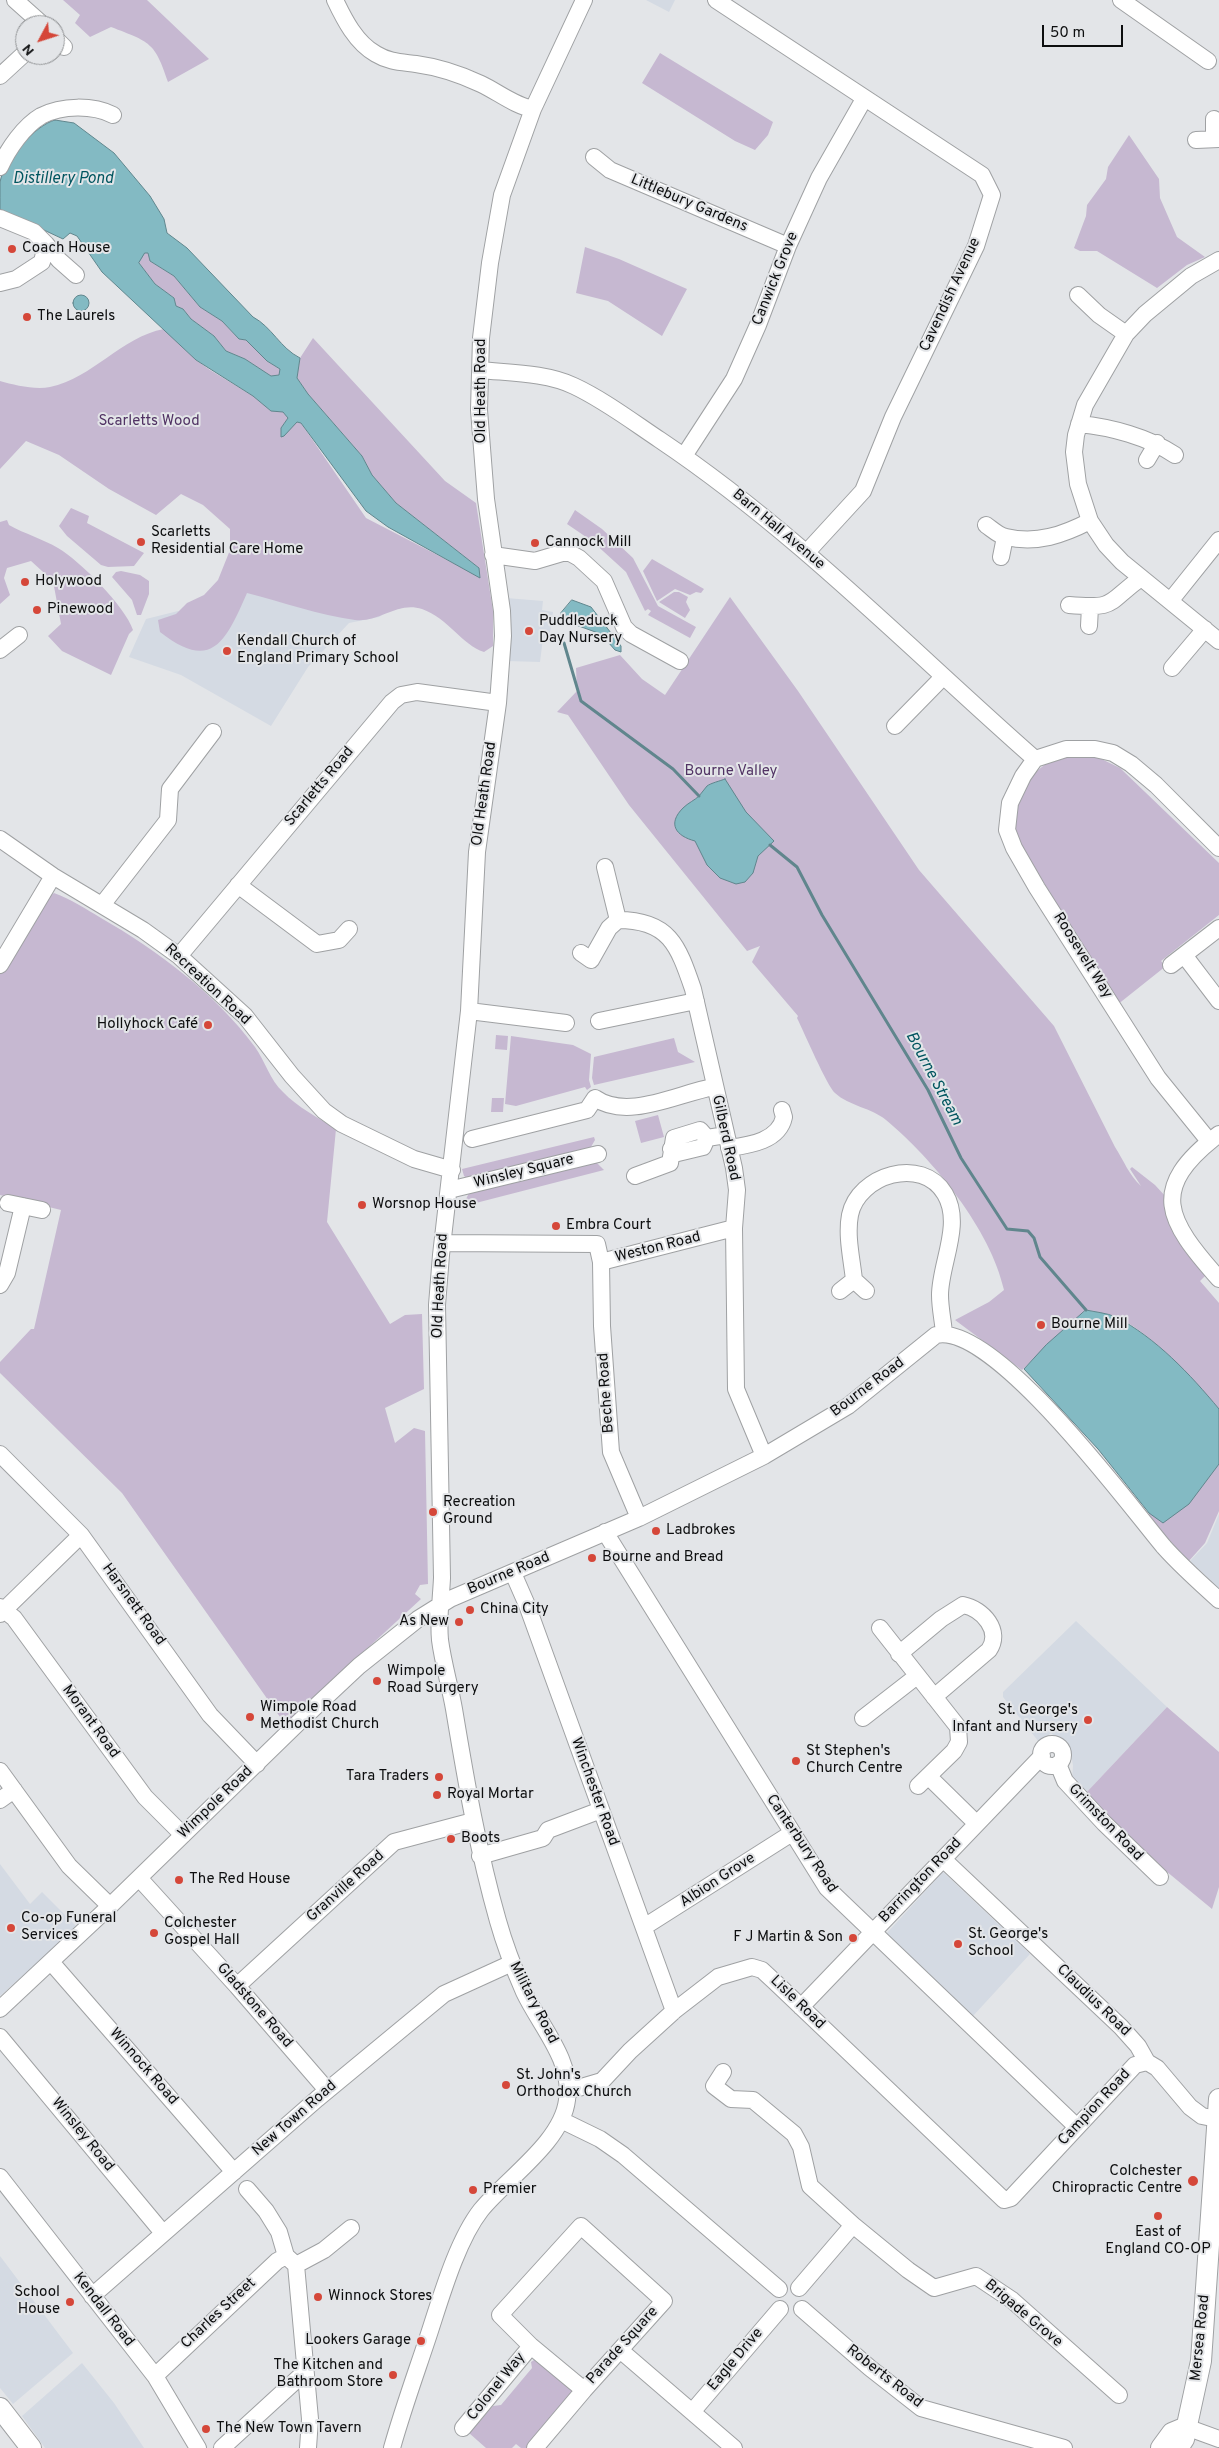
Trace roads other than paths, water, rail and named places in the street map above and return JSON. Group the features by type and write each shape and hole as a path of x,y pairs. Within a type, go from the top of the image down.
{"main road":[{"name":"Mersea Road","path":"1178,2448 1184,2439 1201,2360 1216,2183 1219,2098"},
{"path":"0,2408 30,2448"},
{"path":"1161,2448 1172,2433 1186,2427"}],"street":[{"path":"15,0 32,15"},
{"path":"335,0 350,28 362,44 374,54 400,63 416,64 461,76 524,108 533,109"},
{"name":"Old Heath Road","path":"439,1606 442,1578 438,1305 443,1243 469,1011 477,852 498,703 502,619 485,490 479,410 481,338 490,263 502,195 533,109 584,0"},
{"name":"Cavendish Avenue","path":"716,0 982,175 992,195 976,246 893,417 862,491 806,552"},
{"path":"1121,0 1208,61"},
{"path":"0,76 15,62"},
{"name":"Canwick Grove","path":"684,456 734,380 788,246 819,178 864,99"},
{"path":"0,167 15,143 41,116 58,111 91,107 113,115"},
{"path":"1196,140 1216,139 1214,119"},
{"name":"Littlebury Gardens","path":"594,157 610,170 788,246"},
{"path":"0,218 34,232 59,260 76,275"},
{"path":"0,283 16,279 42,262 46,244"},
{"path":"1219,260 1191,276 1145,314 1126,334 1091,393 1079,424 1074,452 1078,484 1090,521 1106,545 1141,578 1171,600 1219,641"},
{"path":"1078,295 1095,304 1126,334"},
{"name":"Barn Hall Avenue","path":"481,370 528,374 573,385 722,482 806,552 1035,759"},
{"path":"1079,424 1094,425 1157,443 1175,455"},
{"path":"1147,460 1157,443"},
{"path":"986,525 1005,537 1040,540 1065,534 1090,521"},
{"path":"1001,557 1005,537"},
{"path":"1171,600 1219,540"},
{"path":"494,555 535,562 562,553 579,558 604,582 624,627 631,634 680,661"},
{"path":"1069,605 1108,605 1141,578"},
{"path":"1088,626 1090,606"},
{"path":"1172,668 1205,629"},
{"path":"0,649 19,635"},
{"path":"895,726 943,677"},
{"name":"Scarletts Road","path":"179,956 401,695 417,692 498,703"},
{"path":"102,905 168,820 170,789 214,732"},
{"path":"1035,759 1066,749 1079,748 1113,753 1131,764 1156,785 1219,848"},
{"name":"Roosevelt Way","path":"1035,759 1022,776 1010,803 1007,830 1014,848 1158,1078 1214,1138"},
{"name":"Recreation Road","path":"0,839 53,876 143,930 179,956 245,1016 298,1084 324,1111 342,1124 414,1159 452,1170"},
{"path":"581,953 591,960 609,928 618,920 605,867"},
{"path":"0,965 53,876"},
{"path":"238,885 317,944 339,940 349,930"},
{"name":"Gilberd Road","path":"618,920 650,923 664,933 684,963 696,1001 714,1087 728,1141 737,1190 734,1228 736,1389 764,1456"},
{"path":"1171,965 1219,928"},
{"path":"1184,955 1219,1001"},
{"path":"599,1021 696,1001"},
{"path":"469,1011 566,1023"},
{"path":"472,1139 587,1110 595,1098 616,1108 632,1108 714,1087"},
{"path":"636,1176 670,1163 674,1138 700,1130 707,1138 728,1141 761,1141 778,1131 784,1118 782,1110"},
{"path":"1214,1138 1192,1155 1181,1170 1172,1200 1181,1232 1219,1279"},
{"name":"Winsley Square","path":"449,1190 598,1154"},
{"path":"840,1291 860,1285 850,1216 854,1203 867,1187 892,1175 904,1165 932,1180 945,1193 950,1207 950,1237 940,1295 944,1333 970,1342 1043,1404 1076,1439 1166,1548 1219,1600"},
{"path":"0,1285 7,1272 15,1204 42,1210"},
{"name":"Weston Road","path":"443,1243 597,1244 601,1262 734,1228"},
{"name":"Beche Road","path":"601,1262 602,1326 611,1452 639,1518"},
{"name":"Bourne Road","path":"439,1606 639,1518 764,1456 848,1406 936,1335 944,1333"},
{"name":"Harsnett Road","path":"0,1454 80,1535 210,1715 257,1764"},
{"name":"Canterbury Road","path":"605,1532 827,1888 1078,2128"},
{"path":"1,1610 80,1535"},
{"name":"Winchester Road","path":"513,1573 527,1605 674,2011"},
{"path":"900,1654 955,1609 963,1605 973,1607 994,1630 994,1642 989,1650 934,1697"},
{"name":"Wimpole Road","path":"0,2009 110,1906 359,1666 418,1618 439,1606"},
{"name":"Military Road","path":"392,2448 440,2304 472,2222 545,2143 561,2120 567,2103 568,2091 556,2048 526,1995 512,1963 480,1856 441,1646 439,1606"},
{"name":"Morant Road","path":"1,1610 14,1618 145,1797 183,1835"},
{"path":"880,1628 958,1727 959,1742 954,1751 923,1781 976,1823"},
{"path":"863,1718 917,1676"},
{"name":"Barrington Road","path":"800,2007 1042,1756 1045,1747 1055,1745 1062,1752 1062,1758 1058,1764"},
{"name":"Grimston Road","path":"1058,1764 1065,1781 1104,1823 1160,1877"},
{"path":"0,1771 70,1866 110,1906"},
{"path":"0,1800 14,1790"},
{"path":"480,1856 543,1838 548,1830 601,1810"},
{"name":"Granville Road","path":"237,1986 394,1842 473,1821"},
{"name":"Albion Grove","path":"644,1927 792,1833"},
{"name":"Claudius Road","path":"943,1859 1120,2027 1138,2046 1147,2062 1157,2068 1197,2113 1217,2119"},
{"name":"Gladstone Road","path":"139,1878 237,1986 327,2090"},
{"name":"Winnock Road","path":"51,1962 234,2172"},
{"name":"New Town Road","path":"92,2296 327,2090 444,1994 512,1963"},
{"name":"Lisle Road","path":"568,2091 602,2080 630,2051 674,2011 718,1977 752,1967 762,1970 1004,2200"},
{"name":"Winsley Road","path":"0,2037 163,2233"},
{"name":"Campion Road","path":"1004,2200 1011,2198 1135,2065 1147,2062"},
{"path":"723,2072 714,2086 731,2099 753,2100 794,2134 801,2147 810,2186 853,2225 804,2282 802,2309 792,2313 780,2309 776,2298 779,2289 783,2285 804,2282"},
{"path":"561,2120 594,2135 623,2155 779,2289"},
{"name":"Kendall Road","path":"0,2177 155,2376 198,2448"},
{"path":"247,2189 266,2211 279,2232 291,2260 303,2324 305,2372 310,2419 308,2448"},
{"name":"Brigade Grove","path":"853,2225 908,2270 934,2288 976,2276 1012,2300 1119,2395"},
{"name":"Parade Square","path":"581,2226 664,2301 620,2350 584,2390 530,2346 500,2315 581,2226"},
{"name":"Charles Street","path":"155,2376 276,2261 291,2260 324,2250 351,2228"},
{"name":"Eagle Drive","path":"692,2412 780,2309"},
{"name":"Roberts Road","path":"802,2309 870,2368 921,2408 1064,2448"},
{"name":"Colonel Way","path":"463,2428 530,2346"},
{"path":"620,2350 734,2448"},
{"path":"222,2448 305,2372"},
{"path":"535,2448 584,2390"},
{"path":"1186,2427 1219,2439"}],"water":[{"name":"Distillery Pond","path":"55,120 74,123 114,153 150,196 164,219 167,233 187,248 253,317 266,326 287,349 300,358 297,378 308,394 362,456 372,475 396,503 479,568 480,578 388,527 366,511 301,423 297,422 281,437 281,428 288,418 283,412 271,411 253,396 196,360 102,272 77,236 70,233 63,239 29,223 0,213 0,182 7,164 30,136 47,123","holes":["145,253 148,253 150,261 174,276 200,307 222,321 239,339 246,340 267,361 280,369 279,375 271,376 245,359 226,351 214,336 191,319 183,309 176,306 174,298 155,284 139,263"]},
{"path":"81,295 87,297 89,303 87,309 81,311 75,309 73,303 75,297"},
{"path":"572,600 591,607 621,646 621,652 615,650 601,634 562,620 561,613"},
{"path":"725,779 746,812 774,841 758,856 753,873 745,882 736,884 720,878 707,865 695,841 679,833 675,824 675,819 683,808 699,796 707,786"},
{"path":"1086,1310 1116,1317 1145,1335 1184,1370 1219,1409 1219,1464 1189,1504 1163,1523 1149,1513 1098,1449 1024,1369 1046,1345"}],"waterway":[{"name":"Bourne Stream","path":"564,643 581,701 673,769 699,796"},
{"name":"Bourne Stream","path":"770,845 797,867 822,915 928,1090 961,1158 1007,1229 1028,1231 1034,1238 1040,1257 1086,1310"}],"place":[{"name":"Coach House","path":"12,249"},
{"name":"The Laurels","path":"27,317"},
{"name":"Scarletts Residential Care Home","path":"141,542"},
{"name":"Cannock Mill","path":"535,543"},
{"name":"Holywood","path":"25,582"},
{"name":"Pinewood","path":"37,610"},
{"name":"Puddleduck Day Nursery","path":"529,631"},
{"name":"Kendall Church of England Primary School","path":"227,651"},
{"name":"Hollyhock Café","path":"208,1025"},
{"name":"Worsnop House","path":"362,1205"},
{"name":"Embra Court","path":"556,1226"},
{"name":"Bourne Mill","path":"1041,1325"},
{"name":"Recreation Ground","path":"433,1512"},
{"name":"Ladbrokes","path":"656,1531"},
{"name":"Bourne and Bread","path":"592,1558"},
{"name":"China City","path":"470,1610"},
{"name":"As New","path":"459,1622"},
{"name":"Wimpole Road Surgery","path":"377,1681"},
{"name":"Wimpole Road Methodist Church","path":"250,1717"},
{"name":"St. George's Infant and Nursery","path":"1088,1720"},
{"name":"St Stephen's Church Centre","path":"796,1761"},
{"name":"Tara Traders","path":"439,1777"},
{"name":"Royal Mortar","path":"437,1795"},
{"name":"Boots","path":"451,1839"},
{"name":"The Red House","path":"179,1880"},
{"name":"Co-op Funeral Services","path":"11,1928"},
{"name":"Colchester Gospel Hall","path":"154,1933"},
{"name":"F J Martin & Son","path":"853,1938"},
{"name":"St. George's School","path":"958,1944"},
{"name":"St. John's Orthodox Church","path":"506,2085"},
{"name":"Colchester Chiropractic Centre","path":"1193,2181"},
{"name":"Premier","path":"473,2190"},
{"name":"East of England CO-OP","path":"1158,2216"},
{"name":"Winnock Stores","path":"318,2297"},
{"name":"School House","path":"70,2302"},
{"name":"Lookers Garage","path":"421,2341"},
{"name":"The Kitchen and Bathroom Store","path":"393,2375"},
{"name":"The New Town Tavern","path":"206,2429"}],"park label":[{"name":"Scarletts Wood","path":"149,422"},
{"name":"Bourne Valley","path":"731,772"}]}
